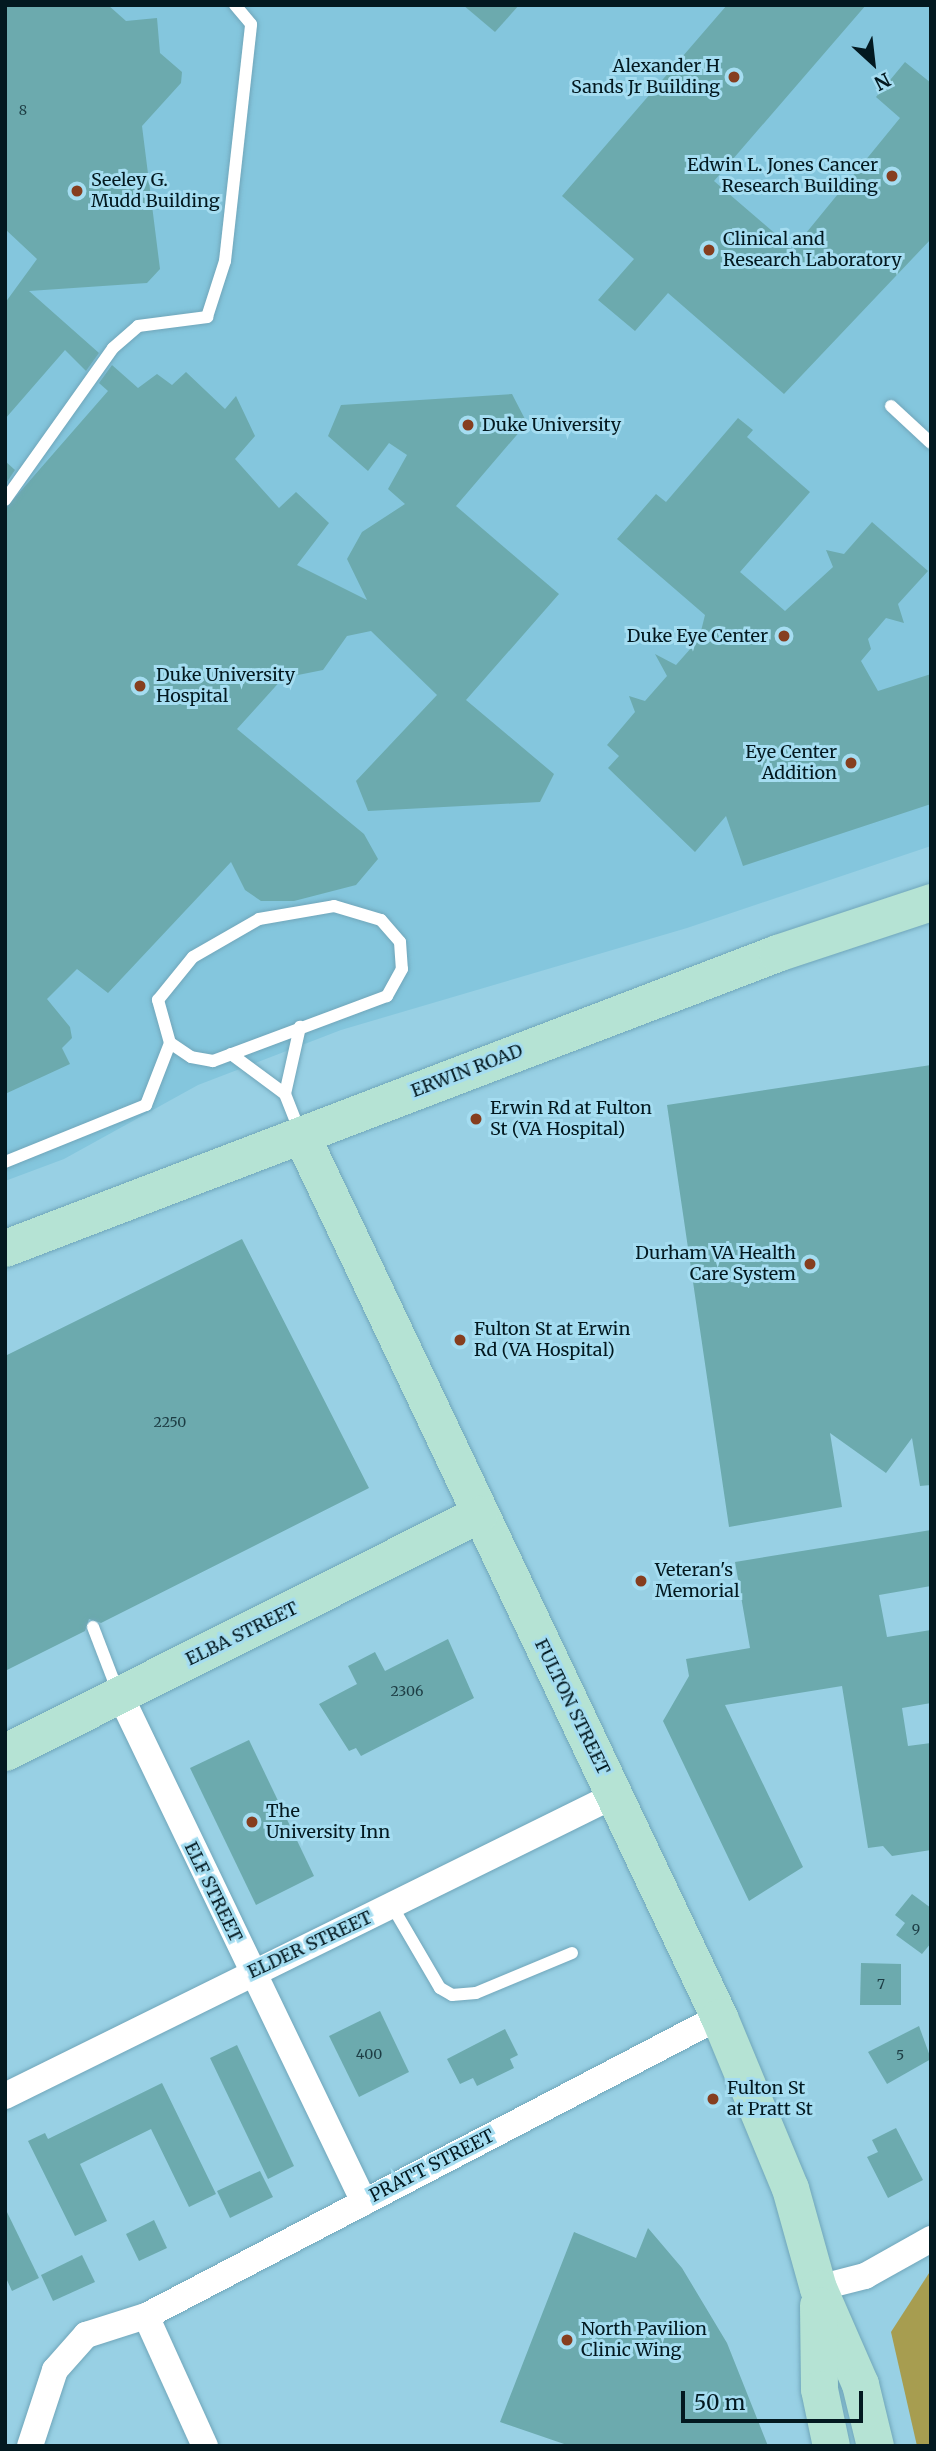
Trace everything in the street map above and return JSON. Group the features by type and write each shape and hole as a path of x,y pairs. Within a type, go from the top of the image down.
{"main road":[{"name":"ERWIN ROAD","path":"5,1248 777,953 931,902"},
{"name":"FULTON STREET","path":"301,1135 719,2017 790,2188 818,2288 860,2384 875,2446"},
{"name":"ELBA STREET","path":"5,1752 479,1514"},
{"name":"FULTON STREET","path":"818,2288 819,2389 831,2446"}],"street":[{"name":"ELF STREET","path":"120,1695 364,2202"},
{"name":"ELDER STREET","path":"5,2096 251,1972 392,1906 615,1795"},
{"name":"PRATT STREET","path":"30,2446 55,2370 69,2350 86,2335 146,2316 719,2017"},
{"path":"818,2288 865,2276 931,2239"},
{"path":"146,2316 208,2445"}],"lane":[{"path":"5,500 113,348 138,326 207,317 225,261 251,24 235,5"},
{"path":"891,406 931,443"},
{"path":"5,1161 146,1105 170,1043 158,1000 171,976 221,937 300,908 334,906 381,920 400,942 402,969 387,996 213,1061 191,1057 170,1043"},
{"path":"285,1094 300,1027"},
{"path":"231,1054 285,1094 301,1135"},
{"path":"93,1627 120,1695"},
{"path":"392,1906 440,1987 453,1994 476,1993 572,1954"}],"shaded area":[{"name":"Duke University","path":"5,5 931,5 931,846 687,928 341,1030 198,1085 64,1159 5,1181"},
{"path":"931,2270 931,2446 917,2446 891,2332"}],"building":[{"name":"Seeley G. Mudd Building","path":"5,5 108,5 126,21 157,18 160,53 182,72 181,83 142,126 160,269 147,283 29,291 99,353 86,371 65,350 5,419 5,303 37,259 5,229"},
{"path":"463,5 519,5 495,32"},
{"path":"727,5 866,5 714,181 793,249 900,118 876,97 905,62 931,83 931,239 784,394 668,293 635,331 598,300 634,259 562,196"},
{"name":"Duke University Hospital","path":"112,365 138,388 157,374 172,385 186,372 225,409 236,396 255,436 235,459 279,508 296,492 329,523 297,565 367,600 347,559 362,532 405,504 388,489 407,455 389,443 368,471 328,436 341,405 512,394 527,423 456,506 559,594 466,700 554,774 540,802 368,811 356,781 437,695 371,631 347,636 323,670 283,678 237,729 364,834 378,859 356,885 294,901 261,901 245,890 231,862 108,993 77,969 47,999 70,1027 72,1038 62,1048 70,1064 5,1094 5,509 108,391 99,383"},
{"name":"Duke Eye Center","path":"738,418 753,430 747,437 810,492 740,572 785,611 833,567 826,550 844,554 872,522 928,571 898,604 904,623 886,618 868,639 871,649 861,661 878,691 931,674 931,804 743,866 726,816 695,852 608,768 619,756 607,745 635,712 629,696 645,701 667,676 655,654 676,665 699,639 705,615 617,539 656,494 666,502"},
{"path":"5,461 15,470 5,485"},
{"name":"Durham VA Health Care System","path":"931,1065 931,1485 920,1486 912,1438 886,1473 830,1433 842,1507 729,1527 667,1105"},
{"path":"242,1239 369,1488 101,1623 89,1619 85,1631 5,1671 5,1356"},
{"path":"931,1530 931,1586 879,1595 887,1637 931,1630 931,1703 902,1708 908,1746 931,1743 931,1850 892,1856 883,1846 868,1848 842,1686 725,1705 803,1867 749,1901 663,1721 689,1676 686,1659 750,1648 735,1562"},
{"path":"448,1639 474,1698 361,1756 356,1748 349,1751 319,1704 357,1684 348,1666 375,1652 385,1671"},
{"name":"The University Inn","path":"249,1740 314,1876 256,1905 190,1768"},
{"path":"912,1894 931,1908 931,1943 922,1954 896,1935 905,1923 895,1915"},
{"path":"861,1963 901,1964 901,2005 860,2005"},
{"path":"380,2011 409,2072 359,2097 329,2036"},
{"path":"919,2026 931,2059 887,2084 868,2052"},
{"path":"505,2029 518,2055 510,2059 514,2068 477,2086 473,2078 460,2084 447,2059"},
{"path":"237,2045 294,2166 268,2179 210,2058"},
{"path":"162,2083 216,2194 189,2207 151,2129 80,2164 107,2221 75,2236 28,2141 45,2133 48,2139"},
{"path":"896,2128 923,2180 888,2198 867,2157 878,2152 872,2140"},
{"path":"260,2171 273,2197 230,2218 217,2191"},
{"path":"5,2208 39,2278 12,2291 5,2276"},
{"path":"154,2220 167,2248 139,2261 126,2234"},
{"path":"648,2228 682,2268 727,2343 768,2446 570,2446 500,2422 574,2232 636,2258"},
{"path":"82,2255 95,2282 53,2301 41,2275"}],"place":[{"name":"Alexander H Sands Jr Building","path":"734,77"},
{"name":"Edwin L. Jones Cancer Research Building","path":"892,176"},
{"name":"Seeley G. Mudd Building","path":"77,191"},
{"name":"Clinical and Research Laboratory","path":"709,250"},
{"name":"Duke University","path":"468,425"},
{"name":"Duke Eye Center","path":"784,636"},
{"name":"Duke University Hospital","path":"140,686"},
{"name":"Eye Center Addition","path":"851,763"},
{"name":"Erwin Rd at Fulton St (VA Hospital)","path":"476,1119"},
{"name":"Durham VA Health Care System","path":"810,1264"},
{"name":"Fulton St at Erwin Rd (VA Hospital)","path":"460,1340"},
{"name":"Veteran's Memorial","path":"641,1581"},
{"name":"The University Inn","path":"252,1822"},
{"name":"Fulton St at Pratt St","path":"713,2099"},
{"name":"North Pavilion Clinic Wing","path":"567,2340"}]}
